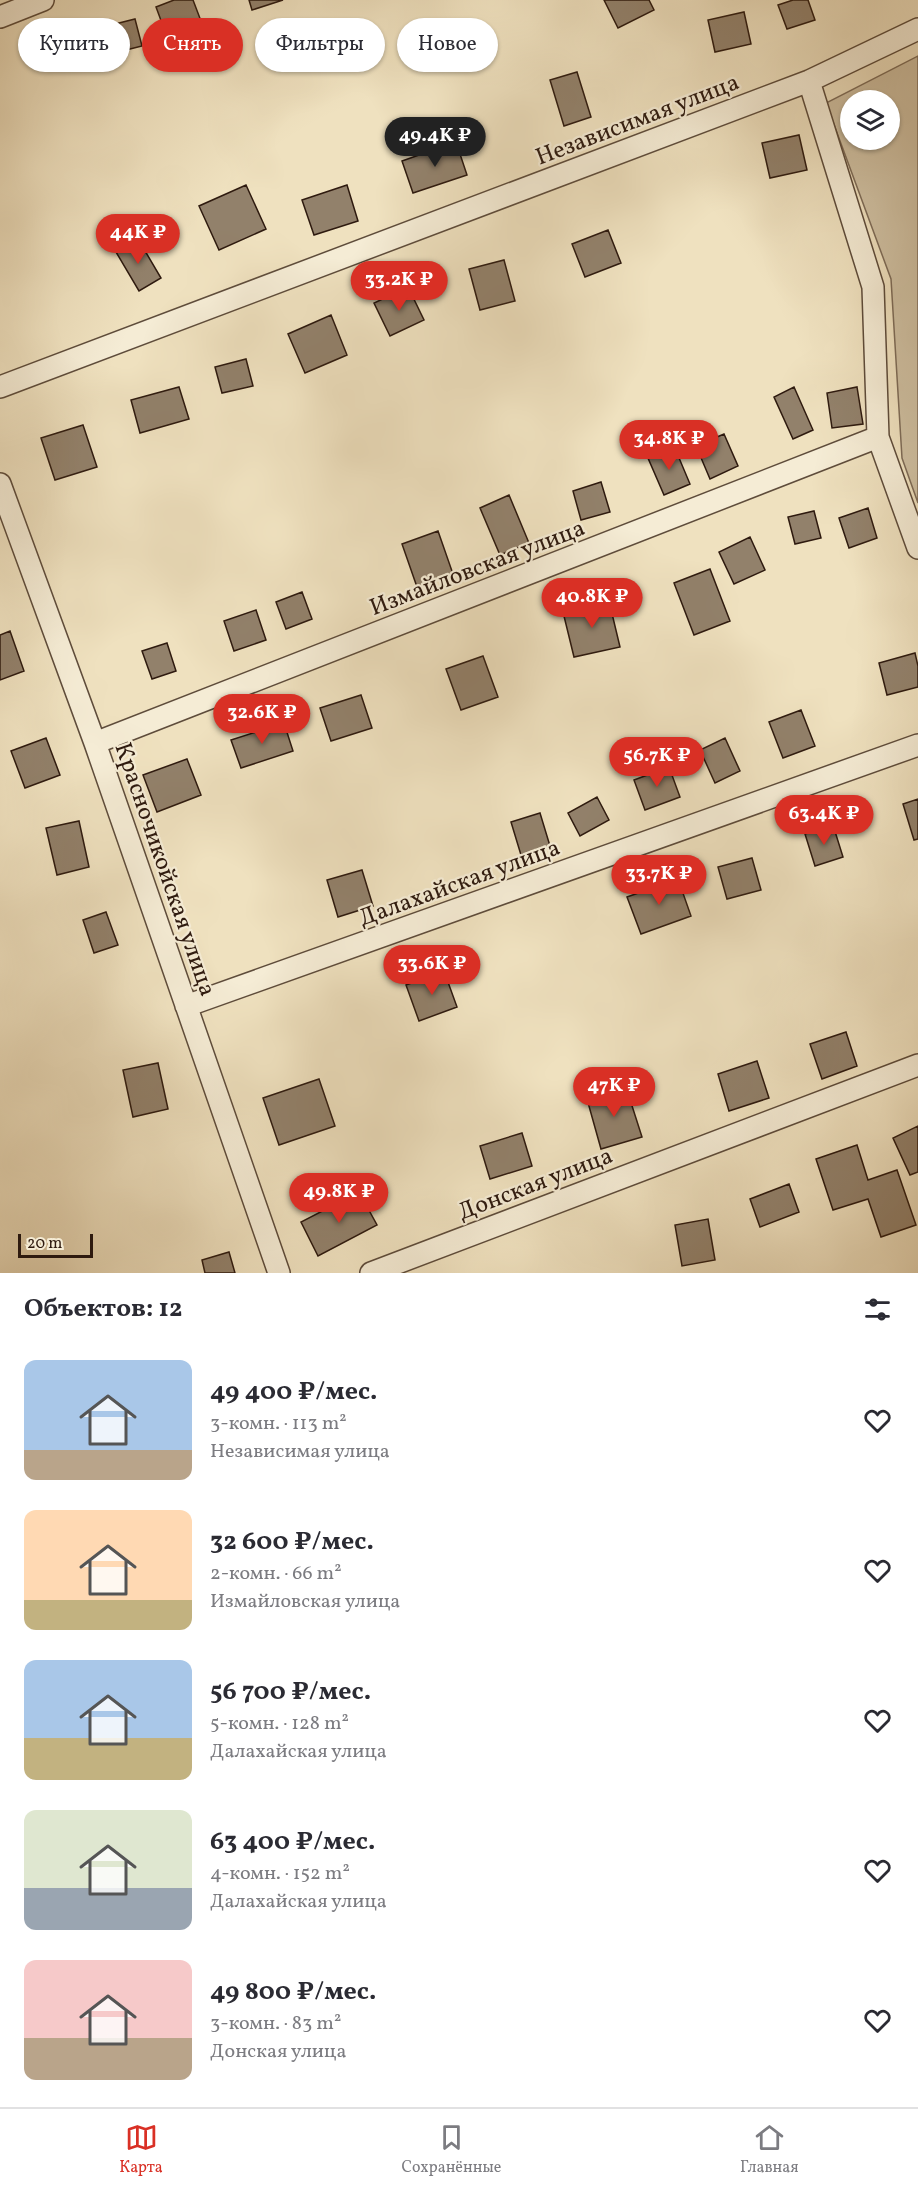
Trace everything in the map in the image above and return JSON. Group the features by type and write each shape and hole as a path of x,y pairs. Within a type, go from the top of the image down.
{"street":[{"path":"0,16 44,0"},
{"name":"Независимая улица","path":"0,387 809,81 918,28"},
{"path":"809,81 873,287 878,437 918,548"},
{"name":"Измайловская улица","path":"95,743 878,437"},
{"name":"Красночикойская улица","path":"0,484 95,743 279,1273"},
{"name":"Далахайская улица","path":"186,1006 918,745"},
{"name":"Донская улица","path":"371,1273 918,1065"}],"shaded area":[{"path":"918,56 918,503 902,458 891,279 843,150 900,150 900,90 851,90"},
{"path":"840,96 840,141 826,103"}],"building":[{"path":"174,0 193,0 200,18 160,18 156,7"},
{"path":"249,0 283,0 252,10"},
{"path":"604,0 649,0 654,10 618,28"},
{"path":"793,0 808,0 815,20 787,29 778,5"},
{"path":"744,12 751,44 715,52 708,20"},
{"path":"135,19 142,46 130,49 130,20"},
{"path":"577,72 591,117 564,126 550,80"},
{"path":"799,135 807,170 770,178 762,143"},
{"path":"456,142 467,175 413,193 402,161"},
{"path":"246,185 266,229 219,250 199,206"},
{"path":"347,185 358,221 314,235 302,200"},
{"path":"608,230 621,263 585,277 572,244"},
{"path":"138,239 161,278 139,291 116,252"},
{"path":"504,260 515,301 480,310 469,269"},
{"path":"408,287 424,320 390,336 374,303"},
{"path":"331,315 347,355 305,373 288,334"},
{"path":"246,359 253,386 222,393 215,367"},
{"path":"179,387 189,419 140,433 131,400"},
{"path":"794,387 813,430 793,439 774,397"},
{"path":"857,387 863,424 832,428 827,393"},
{"path":"83,425 97,467 55,480 41,438"},
{"path":"724,434 738,466 710,479 696,446"},
{"path":"674,446 690,484 664,495 648,458"},
{"path":"601,482 610,512 581,520 573,491"},
{"path":"509,495 529,543 500,555 480,508"},
{"path":"868,508 877,538 849,548 839,518"},
{"path":"814,511 821,538 795,544 788,517"},
{"path":"438,531 453,574 417,587 402,544"},
{"path":"750,537 765,570 734,584 719,552"},
{"path":"710,569 730,621 694,635 674,583"},
{"path":"302,592 312,619 286,629 276,602"},
{"path":"609,601 620,647 574,657 563,612"},
{"path":"256,610 266,640 234,651 224,621"},
{"path":"10,631 24,671 0,680 0,635"},
{"path":"167,643 176,671 152,679 142,651"},
{"path":"915,653 918,666 918,687 887,695 879,663"},
{"path":"483,656 498,697 461,710 446,669"},
{"path":"361,695 372,728 331,741 320,708"},
{"path":"801,710 815,746 783,758 769,722"},
{"path":"284,723 293,751 241,768 231,740"},
{"path":"46,738 60,775 25,788 11,751"},
{"path":"725,738 740,771 715,783 700,750"},
{"path":"187,759 201,795 157,812 143,775"},
{"path":"669,767 680,797 645,810 634,780"},
{"path":"597,797 609,820 580,836 568,813"},
{"path":"918,799 918,839 914,840 903,804"},
{"path":"540,813 550,846 521,855 511,822"},
{"path":"79,821 89,867 57,875 46,828"},
{"path":"833,825 843,857 815,866 805,834"},
{"path":"752,858 761,890 727,899 718,867"},
{"path":"362,870 373,906 338,917 327,880"},
{"path":"678,879 691,916 641,934 627,897"},
{"path":"106,912 118,945 94,953 83,920"},
{"path":"444,971 457,1007 419,1021 406,985"},
{"path":"846,1032 857,1066 822,1079 810,1044"},
{"path":"757,1061 769,1098 729,1111 718,1074"},
{"path":"158,1063 168,1109 133,1117 123,1070"},
{"path":"319,1079 335,1126 279,1145 263,1098"},
{"path":"626,1087 642,1137 601,1149 587,1099"},
{"path":"918,1126 918,1172 910,1175 893,1138"},
{"path":"522,1133 532,1166 490,1179 480,1146"},
{"path":"857,1145 868,1180 897,1170 916,1225 881,1237 868,1199 833,1210 816,1159"},
{"path":"789,1184 799,1212 760,1227 750,1199"},
{"path":"359,1192 377,1225 318,1256 301,1222"},
{"path":"708,1219 715,1260 682,1266 675,1225"},
{"path":"229,1252 235,1273 205,1273 202,1260"}]}
